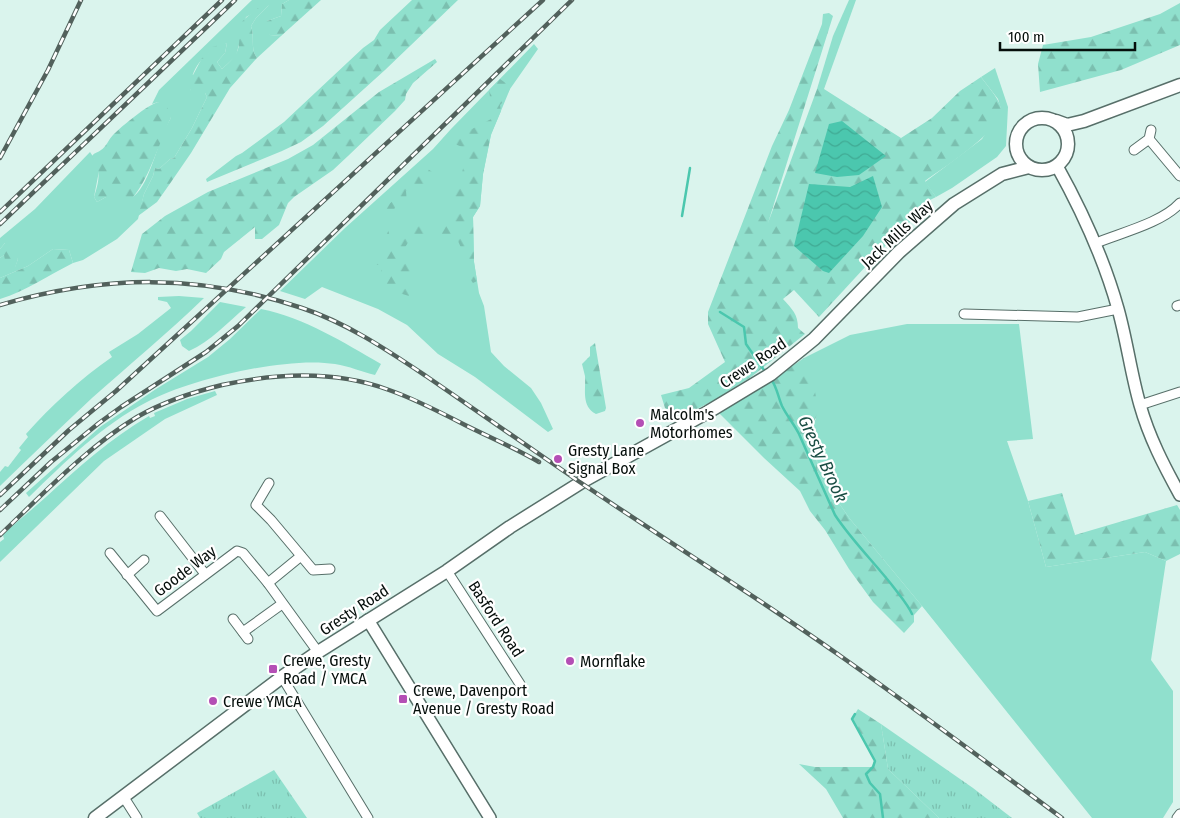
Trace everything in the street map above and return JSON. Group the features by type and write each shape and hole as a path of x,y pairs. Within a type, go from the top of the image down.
{"main road":[{"path":"1056,122 1067,124 1084,121 1180,85"},
{"path":"1048,118 1056,122 1063,128 1068,137 1069,146 1063,161 1048,170 1038,170 1029,167 1021,161 1017,152 1016,142 1018,133 1023,125 1031,120 1048,118"},
{"path":"1068,137 1084,121"},
{"name":"Jack Mills Way","path":"1002,174 1017,152"},
{"name":"Jack Mills Way","path":"824,330 918,235 954,204 1002,174 1029,167"},
{"name":"Crewe Road","path":"565,492 708,412 768,375 824,330"},
{"name":"Gresty Road","path":"95,818 318,652 447,571 510,527 565,492"}],"street":[{"path":"1134,150 1150,134 1180,176"},
{"path":"1057,166 1096,243 1118,309 1140,405 1154,444 1180,495"},
{"path":"1096,243 1154,221 1180,203"},
{"path":"964,314 1078,317 1118,309"},
{"path":"1140,405 1180,392"},
{"path":"268,484 256,505 313,570 330,569"},
{"path":"160,516 204,574"},
{"name":"Goode Way","path":"110,553 157,611 237,551 243,553 268,582 318,652"},
{"path":"268,582 301,556"},
{"name":"Goode Way","path":"127,575 144,560"},
{"name":"Basford Road","path":"447,571 520,684"},
{"path":"232,619 245,636 282,604"},
{"path":"368,620 490,818"},
{"path":"282,678 368,818"},
{"path":"123,796 137,818"},
{"path":"1177,818 1180,814"}],"green space":[{"path":"252,0 289,0 282,4 281,16 267,21 270,35 281,36 257,58 254,51 251,26 269,5 246,17 236,56 222,69 217,62 225,53 227,43 206,56 196,67 191,82 191,91 205,93 207,97 192,128 174,158 170,159 159,169 155,168 144,194 138,219 117,239 83,260 73,263 69,250 53,249 28,266 0,278 0,258 4,255 15,267 18,259 5,243 0,249 0,238 35,209 90,152 98,164 99,171 94,197 97,202 106,197 114,197 120,203 132,197 140,190 150,171 162,136 171,118 158,102 152,104 159,90"},
{"path":"289,0 321,0 281,36 270,35 264,27 267,21 281,16 282,4"},
{"path":"412,0 458,0 385,70 323,126 301,142 207,182 206,179 284,122 374,40 380,30"},
{"path":"849,0 856,0 824,89 817,89 833,36"},
{"path":"265,2 269,5 251,26 254,51 257,58 230,88 191,153 157,202 138,216 144,194 155,168 159,169 170,159 174,158 192,128 207,97 205,93 198,98 190,97 191,89 182,88 183,80 188,74 193,75 202,58 211,51 212,47 227,43 225,53 217,62 222,69 228,64 239,47 238,27 246,17"},
{"path":"1180,3 1180,45 1121,70 1040,92 1038,64 1043,45 1091,37 1160,14"},
{"path":"829,13 833,16 768,223 817,89 824,89 901,138 932,118 960,91 981,77 999,102 1001,110 998,119 981,139 957,159 925,181 936,197 922,204 910,222 879,252 819,317 794,290 783,299 796,315 798,328 805,334 751,377 718,398 676,420 665,408 661,395 689,388 725,362 708,324 708,312 772,146 789,110 822,24 823,14"},
{"path":"534,44 538,49 510,89 491,135 483,174 480,206 473,217 474,262 479,293 484,306 491,352 504,366 531,388 541,403 553,429 548,432 475,377 438,354 407,325 378,309 322,287 305,299 280,291 345,228 433,149"},
{"path":"435,59 437,62 413,83 406,94 405,100 395,111 333,170 294,197 288,203 279,225 262,239 255,239 255,227 224,252 221,259 206,273 187,269 176,271 159,268 145,273 131,272 142,234 165,216 208,192 288,159 313,145 379,92"},
{"path":"995,68 1008,107 1006,146 997,157 936,197 925,182 982,139 1001,109 998,99 981,77"},
{"path":"500,79 510,89 500,105 501,111 491,134 483,174 480,206 473,217 474,262 477,281 473,283 466,274 468,263 458,241 422,234 411,238 402,252 411,263 409,296 386,289 381,271 383,266 374,264 371,252 379,250 386,252 388,248 382,221 385,209 395,200 393,193 400,190 421,169 428,169 435,174 429,190 417,184 406,191 407,204 396,204 388,230 392,243 418,224 445,225 456,218 450,205 459,187 464,164 462,147 455,144 444,146 443,138 472,129 493,118 489,90"},
{"path":"158,102 167,107 171,118 150,169 140,187 128,203 120,204 113,197 106,197 97,202 94,197 98,181 98,171 92,156 103,149 113,135 128,122"},
{"path":"12,242 18,259 15,268 5,260 4,255 0,258 0,249 5,243"},
{"path":"53,249 69,250 73,263 10,296 0,299 0,278 28,266"},
{"path":"158,297 204,298 92,398 0,486 0,472 5,466 8,467 21,450 19,448 28,437 26,434 36,423 78,383 112,357 109,352 138,334 171,308 167,302 158,300"},
{"path":"220,302 246,307 212,337 197,347 189,351 182,346 180,340"},
{"path":"261,309 293,318 338,339 381,364 375,375 340,365 315,362 266,366 213,378 166,393 130,411 99,433 29,497 26,493 100,427 208,357"},
{"path":"907,324 1019,324 1033,439 1007,441 1028,501 1046,567 1145,552 1166,561 1151,660 1173,691 1173,802 1163,818 1092,818 850,519 818,473 817,459 808,431 816,419 804,358 850,335"},
{"path":"595,343 606,408 605,411 596,414 591,411 586,402 585,376 582,364 590,356 590,347"},
{"path":"804,358 810,371 816,395 816,417 808,431 816,453 818,473 850,519 922,606 914,615 914,622 904,633 873,602 849,569 825,530 810,511 800,491 719,413"},
{"path":"215,391 217,395 165,419 104,461 0,562 0,542 4,539 3,535 71,474 121,434 149,416 150,418 155,416 154,413 187,399"},
{"path":"1062,493 1075,535 1177,505 1180,510 1180,554 1166,561 1145,552 1046,567 1028,501"},
{"path":"858,709 881,724 888,769 939,818 843,818 826,789 799,764 815,767 873,767 875,761 852,719"},
{"path":"881,724 973,788 1012,818 939,818 888,769"},
{"path":"274,770 307,818 200,818 197,813"}],"water":[{"path":"842,121 886,156 859,175 837,177 815,173 829,124"},
{"path":"873,176 882,207 863,236 829,273 823,271 794,246 809,184 850,187"}],"waterway":[{"name":"Gresty Brook","path":"682,216 690,168"},
{"name":"Gresty Brook","path":"720,312 744,327 746,344 766,373"},
{"name":"Gresty Brook","path":"771,379 782,406 799,434 835,515 895,589 912,614"},
{"name":"Gresty Brook","path":"855,714 852,719 875,761 873,767 866,774 870,783 880,794 883,818"}],"railway":[{"path":"0,158 48,70 81,0"},
{"path":"0,212 222,0"},
{"path":"0,224 235,0"},
{"path":"0,495 69,430 116,391 543,0"},
{"path":"0,510 51,462 99,423 206,352 238,326 572,0"},
{"path":"0,305 76,288 151,282 226,289 302,308 335,321 411,366 602,497 738,586 923,715 1062,818"},
{"path":"0,535 83,457 118,429 137,417 168,402 200,391 222,385 264,378 327,376 348,379 389,390 418,402 539,462"}],"place":[{"name":"Malcolm's Motorhomes","path":"640,423"},
{"name":"Gresty Lane Signal Box","path":"558,459"},
{"name":"Mornflake","path":"570,661"},
{"name":"Crewe, Gresty Road / YMCA","path":"273,669"},
{"name":"Crewe, Davenport Avenue / Gresty Road","path":"403,699"},
{"name":"Crewe YMCA","path":"213,701"}]}
